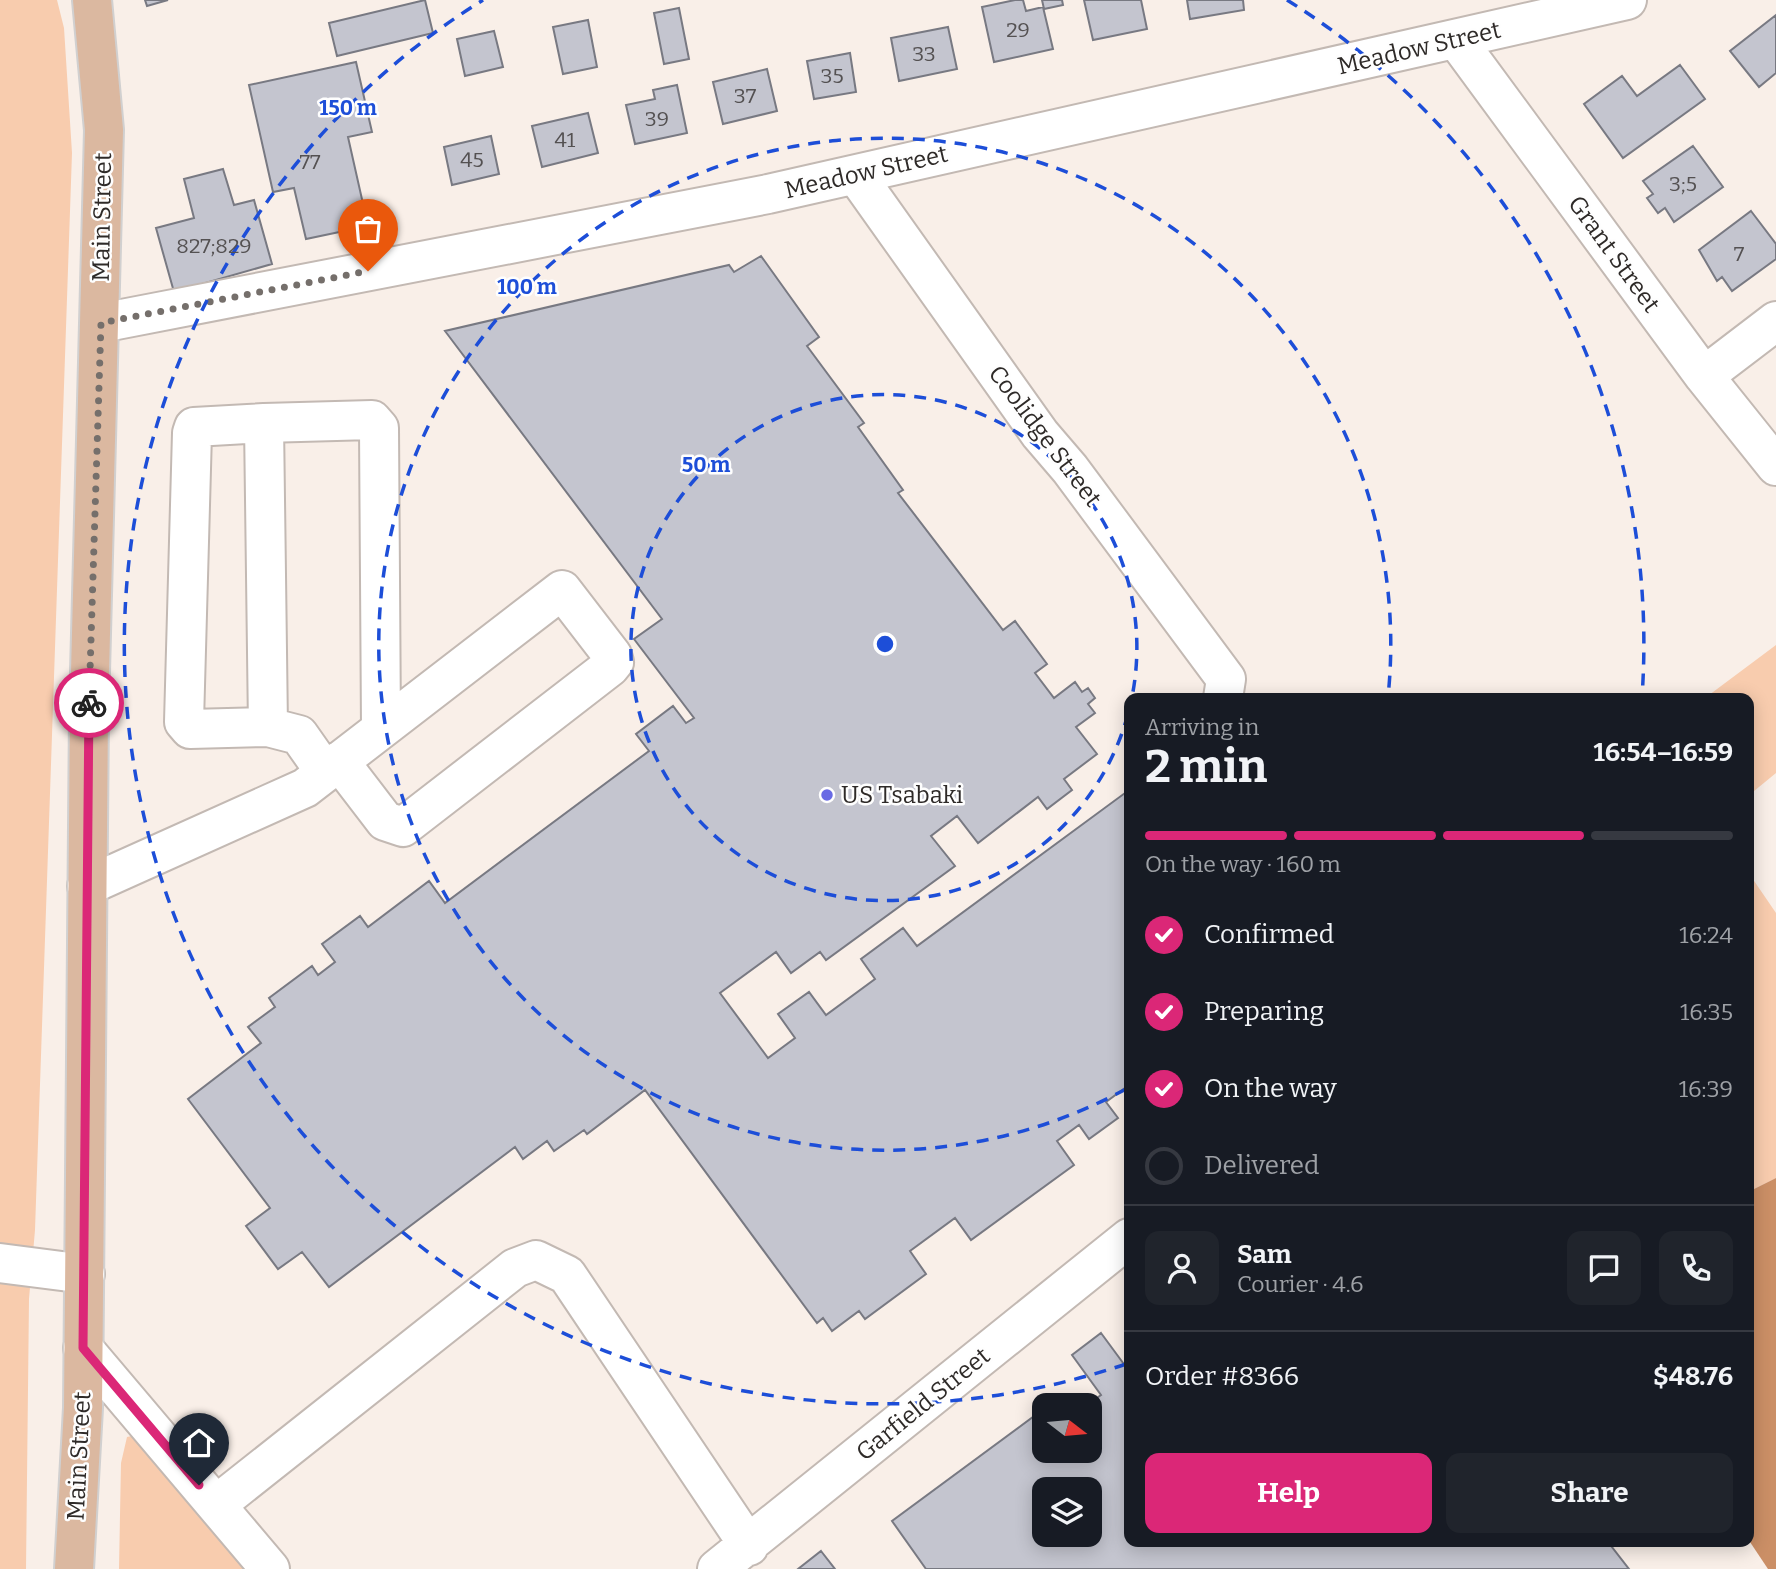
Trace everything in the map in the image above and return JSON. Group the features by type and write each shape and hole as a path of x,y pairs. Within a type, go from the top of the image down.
{"main road":[{"name":"Main Street","path":"74,1569 85,1274 89,711 104,130 92,0"}],"street":[{"name":"Meadow Street","path":"101,323 856,175 1627,0"},
{"name":"Grant Street","path":"1456,39 1704,376 1776,466"},
{"name":"Coolidge Street","path":"856,175 1041,434 1226,679 1224,693"},
{"path":"1704,376 1776,321"},
{"path":"87,886 305,788 332,767 381,729 562,590 612,655 614,662 403,827 385,821 332,767 299,735 268,727 190,729 184,722 194,427 204,424 372,420 379,428 381,729"},
{"path":"264,423 268,727"},
{"name":"Garfield Street","path":"717,1569 749,1546 1124,1242"},
{"path":"216,1505 515,1268 536,1261 567,1275 749,1546"},
{"path":"0,1263 85,1274"},
{"path":"83,1348 270,1569"}],"shaded area":[{"path":"0,0 57,0 64,28 72,153 35,1230 29,1299 26,1569 0,1569"},
{"path":"1776,645 1776,773 1754,791 1754,693 1712,693"},
{"path":"1754,881 1776,913 1776,1178 1754,1189"},
{"path":"1776,1178 1776,1569 1768,1569 1753,1547 1754,1189"},
{"path":"146,1433 250,1569 119,1569 121,1463 127,1437"}],"building":[{"path":"145,0 168,0 147,6"},
{"path":"425,0 433,33 337,56 329,23"},
{"path":"1023,0 1026,11 1043,7 1053,49 994,62 982,7"},
{"path":"1042,0 1062,0 1063,5 1044,9"},
{"path":"1084,0 1141,0 1147,29 1093,40"},
{"path":"1187,0 1243,0 1244,10 1190,19"},
{"path":"679,8 689,59 664,64 654,13"},
{"path":"1776,15 1776,73 1759,87 1730,51"},
{"path":"588,20 597,67 563,74 553,27"},
{"path":"948,27 957,69 899,81 891,38"},
{"path":"494,31 503,67 465,76 457,39"},
{"path":"850,53 856,92 814,99 807,61"},
{"path":"356,62 372,132 348,137 368,226 306,239 294,188 273,192 249,85"},
{"path":"1680,65 1705,99 1623,158 1584,104 1622,76 1637,96"},
{"path":"767,69 777,111 723,124 713,82"},
{"path":"677,85 687,133 635,144 626,105 655,99 653,90"},
{"path":"588,113 598,153 542,167 532,126"},
{"path":"491,136 499,174 452,185 444,147"},
{"path":"1693,146 1723,187 1674,222 1665,208 1658,213 1647,198 1653,194 1643,181"},
{"path":"223,169 234,205 254,200 272,264 174,292 156,228 194,218 184,179"},
{"path":"1751,211 1776,244 1776,259 1732,291 1722,277 1717,281 1699,250"},
{"name":"US Tsabaki","path":"761,256 819,337 807,346 864,423 858,427 903,490 898,493 1003,630 1015,621 1047,664 1035,673 1054,698 1075,682 1082,692 1088,688 1095,698 1088,704 1095,713 1076,727 1097,754 1064,779 1072,790 1047,809 1038,797 978,843 957,816 931,836 955,866 826,960 820,952 791,973 776,952 720,993 768,1058 795,1038 778,1014 809,992 826,1015 875,979 861,959 903,928 917,946 1124,794 1124,1089 1106,1102 1118,1118 1089,1139 1079,1125 1057,1141 1074,1165 971,1240 955,1218 910,1251 926,1274 865,1319 859,1311 832,1331 823,1318 817,1323 645,1090 587,1134 584,1130 554,1151 547,1141 523,1159 515,1147 329,1287 302,1252 278,1269 246,1226 270,1208 188,1099 261,1043 248,1027 275,1007 269,998 312,966 318,975 335,962 322,944 360,916 368,927 429,881 445,903 649,751 636,734 673,706 686,723 694,718 634,639 662,619 445,331 729,265 734,272"},
{"path":"1101,1333 1124,1364 1124,1547 1612,1547 1629,1569 926,1569 892,1521 1032,1418 1032,1463 1102,1463 1102,1393 1072,1355"},
{"path":"821,1551 835,1569 798,1569"}],"way so far":[{"path":"89,703 101,323 368,271"}],"place":[{"name":"US Tsabaki","path":"827,795"}],"route":[{"path":"89,703 83,1348 199,1485"}]}
